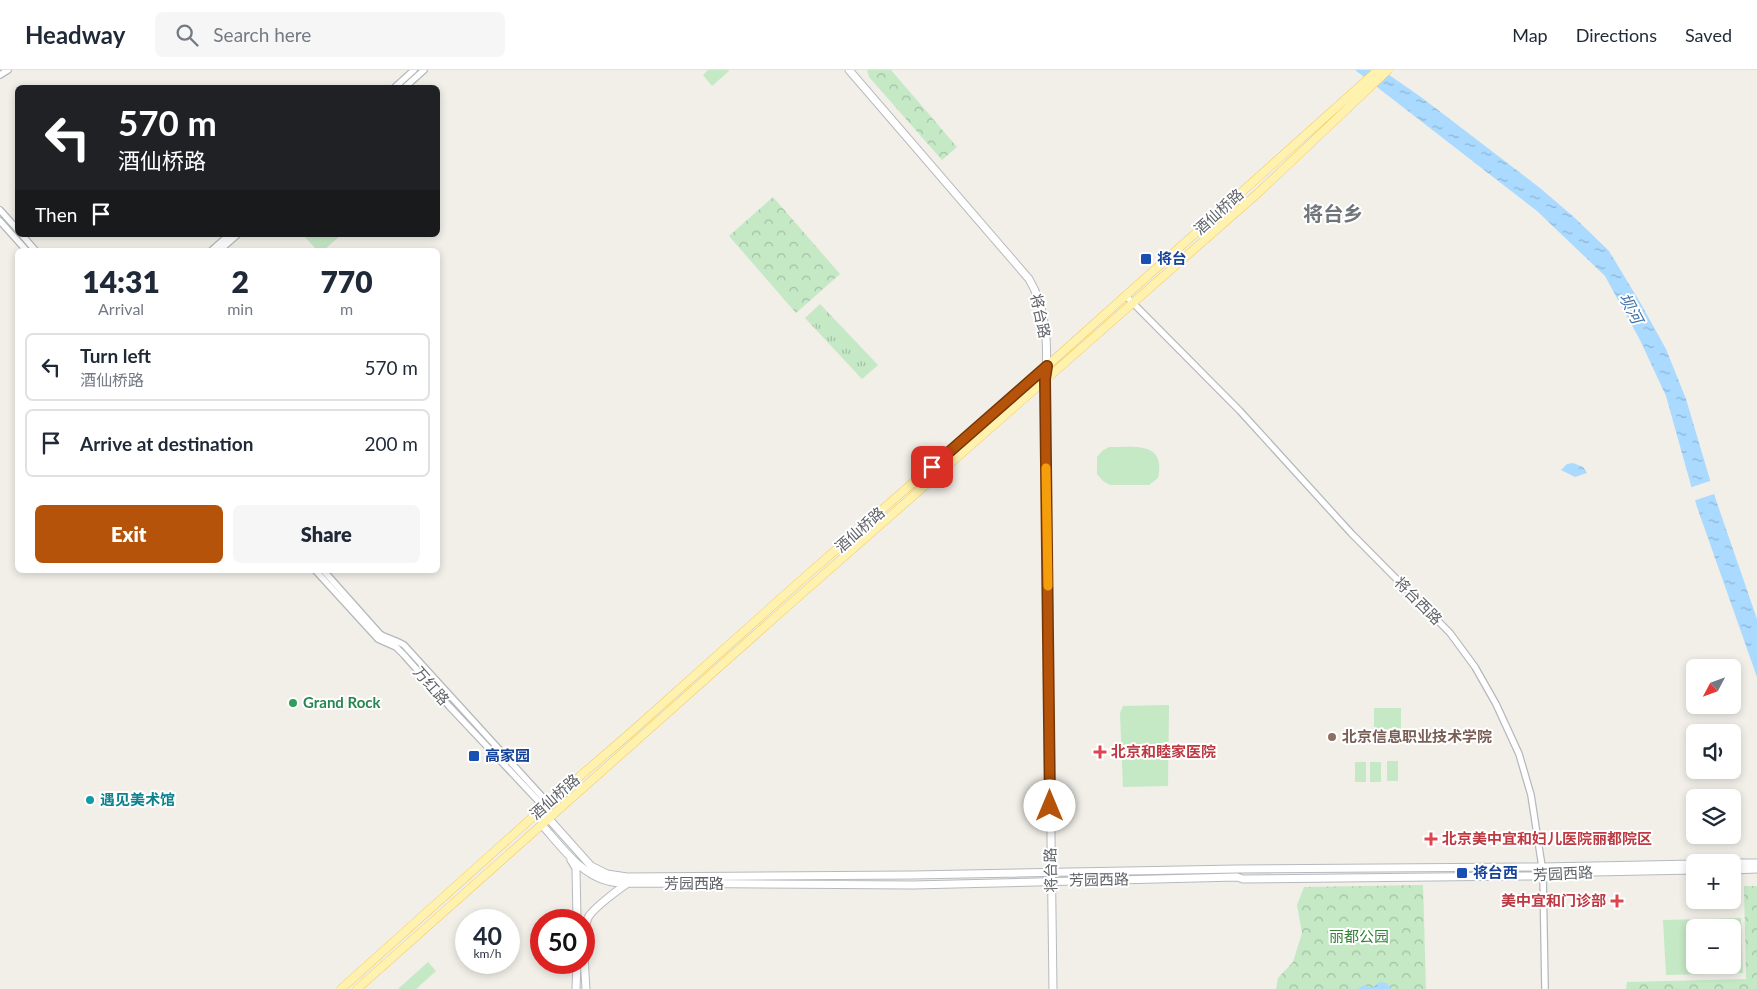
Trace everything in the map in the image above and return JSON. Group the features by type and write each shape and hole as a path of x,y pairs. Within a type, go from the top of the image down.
{"main road":[{"name":"将台路","path":"849,70 1029,280 1034,287 1043,318 1047,366 1045,379 1053,989"},
{"name":"酒仙桥路","path":"357,989 1045,379 1258,193 1364,88 1378,70"},
{"name":"酒仙桥路","path":"341,989 807,575 1364,88 1388,70"},
{"path":"546,805 549,819"},
{"path":"542,825 546,805"},
{"name":"芳园西路","path":"549,819 592,866 607,874 627,877 1050,872 1686,870"},
{"name":"芳园西路","path":"542,825 569,855 587,871 607,881 628,883 913,885 1237,877 1243,879 1532,876 1543,870 1686,864"},
{"path":"569,855 576,868 577,909"},
{"path":"1741,863 1757,863"},
{"path":"1741,870 1757,869"},
{"path":"586,989 585,929 589,915 617,890 628,883"},
{"path":"576,989 577,974"}],"street":[{"path":"0,75 8,70"},
{"path":"397,85 414,70"},
{"path":"407,85 424,70"},
{"path":"0,210 15,227"},
{"path":"0,221 24,248"},
{"path":"24,237 33,248"},
{"path":"214,248 227,237"},
{"path":"222,248 235,237"},
{"name":"将台西路","path":"1126,296 1240,411 1344,526 1456,640 1475,666 1496,704 1519,754 1532,795 1543,870 1545,989"},
{"name":"万红路","path":"318,573 378,639 396,647 404,654 450,706 546,805"},
{"name":"万红路","path":"326,573 380,634 404,645 546,805"}],"green space":[{"path":"708,70 729,71 712,86 703,75"},
{"path":"867,70 891,70 957,147 942,160 869,77"},
{"path":"773,197 840,274 796,313 729,236"},
{"path":"305,237 339,237 326,248 315,248"},
{"path":"820,304 878,365 862,379 805,318"},
{"path":"1109,447 1138,447 1153,452 1159,466 1158,478 1149,485 1110,485 1103,481 1097,474 1097,457"},
{"path":"1169,705 1168,786 1123,787 1120,713 1123,706"},
{"path":"1374,708 1401,708 1401,741 1374,741"},
{"path":"1387,761 1398,761 1398,781 1387,781"},
{"path":"1355,762 1366,762 1366,782 1355,782"},
{"path":"1370,762 1381,762 1381,782 1370,782"},
{"name":"丽都公园","path":"1423,885 1426,989 1276,989 1278,978 1293,962 1302,933 1297,905 1304,887"},
{"path":"1744,886 1757,886 1757,989 1626,989 1627,982 1746,979"},
{"path":"1741,918 1743,973 1741,973 1741,919 1702,919"},
{"path":"1686,919 1686,974 1704,974 1666,975 1663,920"},
{"path":"428,962 436,971 416,989 398,989"}],"water":[{"name":"坝河","path":"1355,70 1382,70 1421,97 1540,188 1609,251 1666,349 1686,399 1716,500 1757,619 1757,677 1697,507 1666,396 1640,340 1605,276 1537,211"},
{"path":"1573,463 1583,467 1587,473 1575,477 1561,470 1567,464"},
{"path":"1380,982 1387,983 1391,989 1358,989 1364,985 1372,988"}],"pier":[{"path":"1713,480 1717,493 1693,501 1689,488"}],"slow traffic":[{"path":"1046,468 1048,586"}],"place":[{"name":"将台","path":"1146,259"},
{"name":"Grand Rock","path":"293,703"},
{"name":"北京信息职业技术学院","path":"1332,737"},
{"name":"北京和睦家医院","path":"1100,752"},
{"name":"高家园","path":"474,756"},
{"name":"遇见美术馆","path":"90,800"},
{"name":"北京美中宜和妇儿医院丽都院区","path":"1431,839"},
{"name":"将台西","path":"1462,873"},
{"name":"美中宜和门诊部","path":"1617,901"}],"district":[{"name":"将台乡","path":"1333,214"}],"route":[{"path":"932,467 1047,366 1045,379 1050,806"}]}
